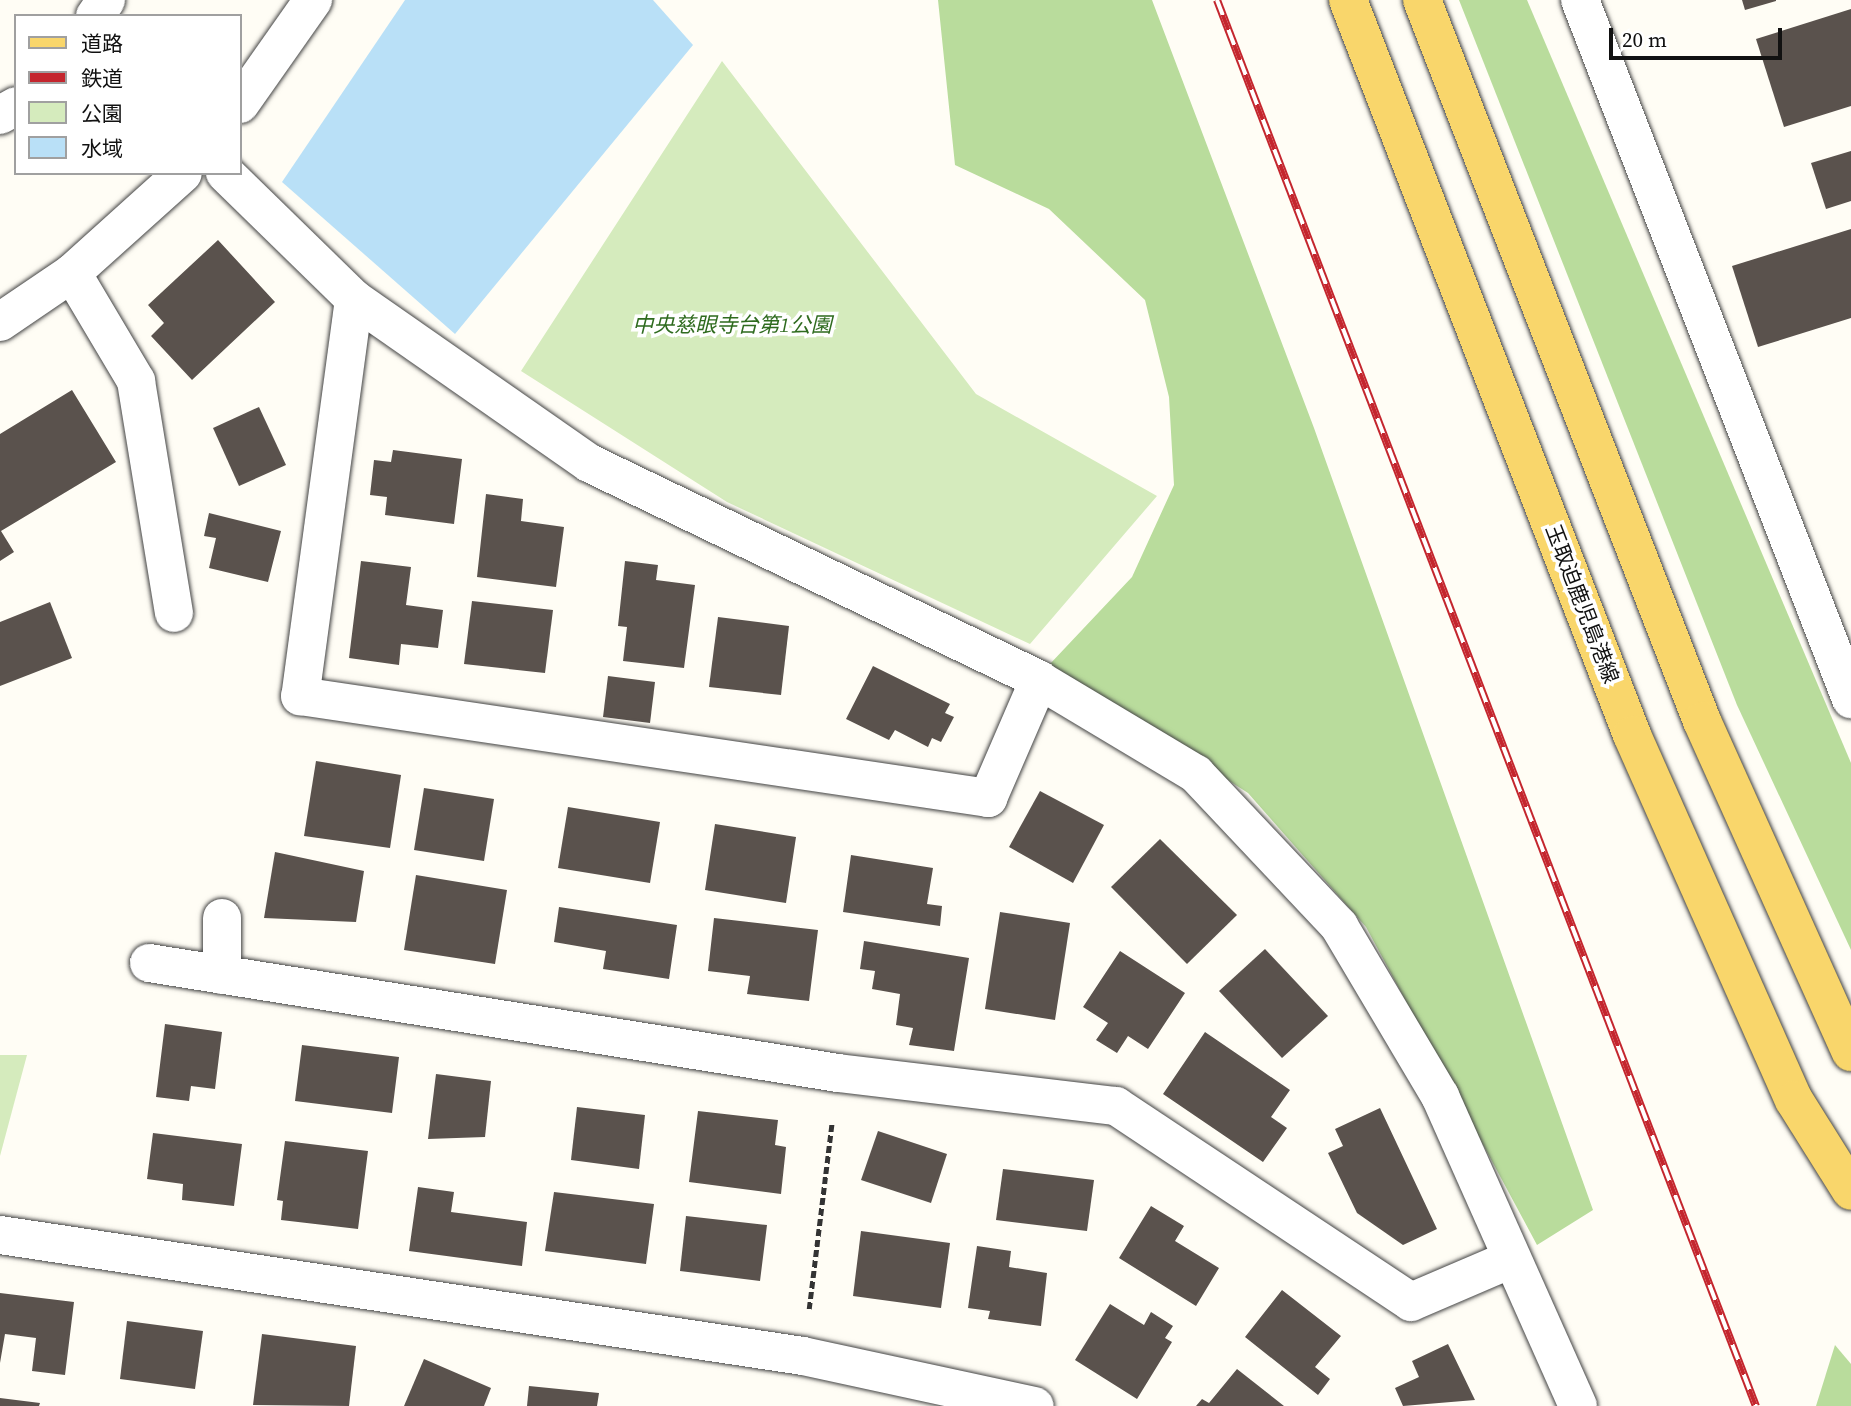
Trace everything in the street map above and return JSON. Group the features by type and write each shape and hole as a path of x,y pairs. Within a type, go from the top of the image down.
{"main road":[{"name":"玉取迫鹿児島港線","path":"1348,0 1632,734 1794,1100 1851,1191"},
{"path":"1422,0 1702,721 1851,1052"}],"street":[{"path":"242,101 313,0"},
{"path":"1580,0 1851,699"},
{"path":"0,322 72,273 181,175"},
{"path":"227,175 354,299 589,463 1039,680 1196,774 1339,926 1440,1096 1509,1260 1578,1406"},
{"path":"72,273 136,382 174,613"},
{"path":"354,299 300,696 988,798 1039,680"},
{"path":"222,918 222,975"},
{"path":"149,963 838,1073 1116,1106 1411,1302 1509,1260"},
{"path":"0,1235 803,1356 1019,1398 1035,1406"}],"path":[{"path":"803,1356 838,1073"}],"green space":[{"path":"938,0 1152,0 1314,428 1593,1210 1537,1245 1366,927 1248,793 1049,665 1132,577 1174,485 1169,397 1145,300 1049,209 955,165"},
{"path":"1459,0 1527,0 1851,763 1851,950 1737,705"},
{"name":"中央慈眼寺台第1公園","path":"722,61 976,394 1157,496 1030,644 727,502 521,371"},
{"path":"0,1055 27,1055 0,1156"},
{"path":"1835,1345 1851,1364 1851,1406 1816,1406"}],"water":[{"path":"405,0 653,0 693,45 455,334 282,182"}],"building":[{"path":"1742,0 1776,0 1776,1 1745,10"},
{"path":"1851,9 1851,106 1784,127 1756,39"},
{"path":"1851,151 1851,201 1826,209 1811,163"},
{"path":"1851,229 1851,318 1758,347 1732,266"},
{"path":"218,240 275,302 192,380 151,336 164,323 148,305"},
{"path":"72,390 116,462 1,531 14,552 0,561 0,434"},
{"path":"259,407 286,465 239,486 213,428"},
{"path":"393,450 462,459 454,524 385,515 387,497 370,495 374,460 391,462"},
{"path":"486,494 523,499 521,521 564,527 556,587 477,577"},
{"path":"209,513 281,531 268,582 209,568 216,538 204,536"},
{"path":"361,561 411,567 406,605 443,610 438,648 401,644 399,665 349,658"},
{"path":"625,561 658,565 656,580 695,585 684,668 623,661 627,627 618,626"},
{"path":"472,601 553,610 545,673 464,664"},
{"path":"50,602 72,658 0,686 0,622"},
{"path":"718,617 789,626 781,695 709,687"},
{"path":"873,666 950,704 945,713 954,717 941,742 932,738 928,747 895,730 889,740 846,719"},
{"path":"608,676 655,682 650,723 603,717"},
{"path":"316,761 401,775 390,848 304,836"},
{"path":"424,788 494,799 484,861 414,850"},
{"path":"1040,791 1104,825 1073,883 1009,847"},
{"path":"568,807 660,822 650,883 558,868"},
{"path":"715,824 796,837 786,903 705,890"},
{"path":"1160,839 1237,915 1187,964 1111,887"},
{"path":"275,852 364,871 356,922 264,918"},
{"path":"851,855 933,868 927,904 942,906 940,926 843,912"},
{"path":"416,875 507,890 495,964 404,950"},
{"path":"559,907 677,925 669,979 603,969 606,951 554,942"},
{"path":"1000,912 1070,923 1055,1020 985,1009"},
{"path":"714,918 818,930 809,1001 747,994 750,976 708,971"},
{"path":"864,941 969,958 954,1051 909,1045 913,1028 896,1025 900,994 872,989 875,971 860,969"},
{"path":"1265,949 1328,1016 1282,1058 1219,991"},
{"path":"1120,951 1185,993 1148,1049 1128,1036 1117,1053 1096,1040 1108,1023 1083,1007"},
{"path":"165,1024 222,1032 215,1089 191,1086 189,1101 156,1097"},
{"path":"1205,1032 1290,1090 1271,1117 1287,1128 1263,1162 1163,1094"},
{"path":"302,1045 399,1057 392,1113 295,1101"},
{"path":"436,1074 491,1081 485,1137 428,1139"},
{"path":"577,1107 645,1115 639,1169 571,1160"},
{"path":"1380,1108 1437,1229 1403,1245 1357,1213 1328,1153 1343,1146 1335,1129"},
{"path":"698,1111 778,1120 775,1145 786,1147 781,1194 689,1182"},
{"path":"878,1131 947,1154 931,1203 861,1180"},
{"path":"153,1133 242,1144 234,1206 182,1200 183,1184 147,1179"},
{"path":"285,1141 368,1151 358,1229 281,1220 283,1201 277,1200"},
{"path":"1003,1169 1094,1180 1087,1231 996,1220"},
{"path":"418,1187 454,1192 451,1212 527,1222 522,1266 409,1251"},
{"path":"554,1192 654,1204 646,1264 545,1251"},
{"path":"1151,1206 1184,1226 1175,1241 1219,1268 1196,1306 1119,1258"},
{"path":"686,1216 767,1225 760,1281 680,1271"},
{"path":"861,1231 950,1243 941,1308 853,1296"},
{"path":"977,1246 1011,1251 1009,1267 1047,1273 1041,1326 988,1319 990,1311 968,1308"},
{"path":"1282,1290 1341,1336 1315,1367 1330,1379 1318,1395 1245,1337"},
{"path":"0,1293 74,1302 65,1375 32,1371 36,1338 5,1334 0,1363"},
{"path":"1110,1304 1144,1325 1151,1312 1173,1326 1165,1338 1172,1342 1137,1399 1075,1360"},
{"path":"127,1321 203,1331 195,1389 120,1379"},
{"path":"262,1334 356,1346 349,1406 253,1405"},
{"path":"1448,1344 1475,1400 1403,1406 1395,1388 1419,1377 1412,1361"},
{"path":"424,1359 491,1388 484,1406 404,1406"},
{"path":"1237,1369 1284,1406 1196,1406 1202,1399 1209,1403"},
{"path":"529,1386 599,1393 597,1406 527,1406"},
{"path":"0,1398 40,1403 39,1406 0,1406"}],"railway":[{"path":"1217,0 1756,1406"}]}
